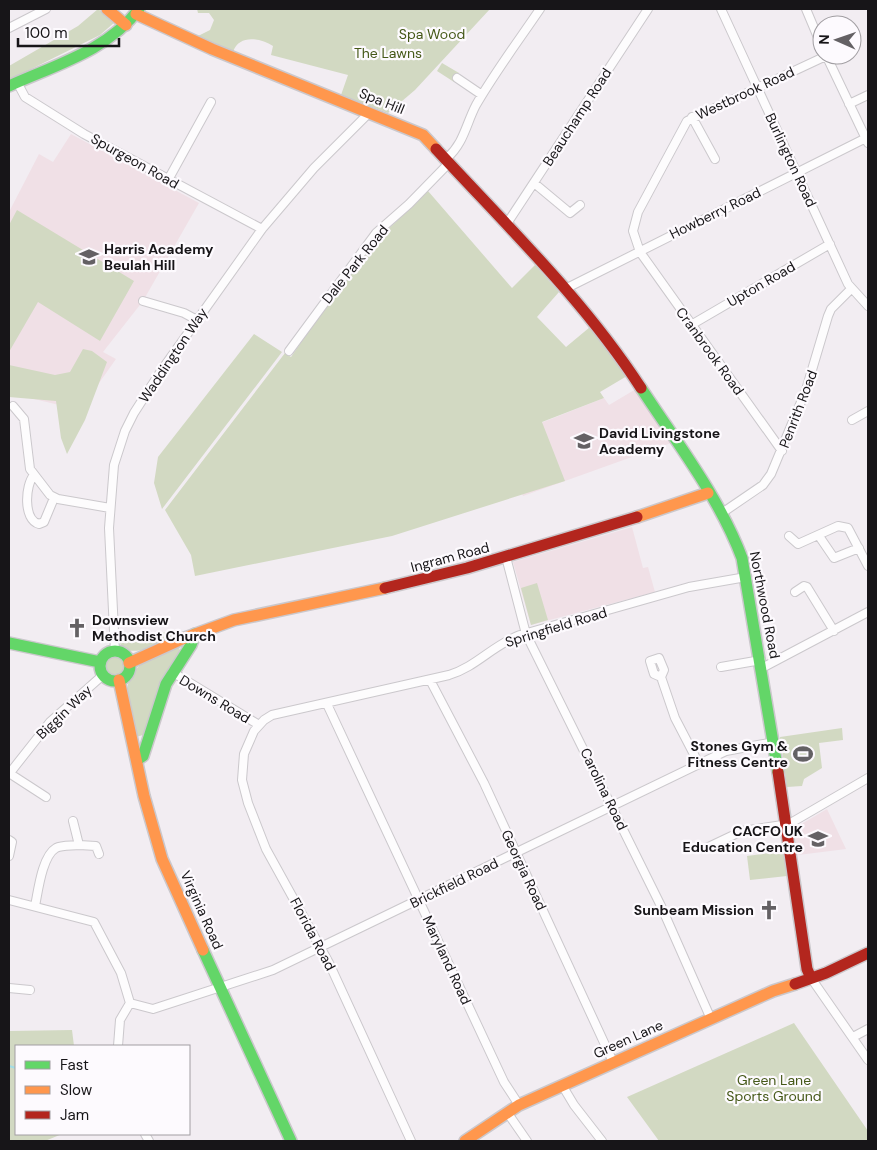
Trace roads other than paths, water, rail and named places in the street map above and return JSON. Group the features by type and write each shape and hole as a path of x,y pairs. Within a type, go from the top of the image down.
{"street":[{"path":"9,28 46,9"},
{"path":"108,9 126,25"},
{"path":"448,160 461,141 482,95 540,9"},
{"name":"Beauchamp Road","path":"506,225 648,9"},
{"name":"Burlington Road","path":"721,9 851,288 868,306"},
{"path":"806,9 812,23"},
{"path":"13,84 84,52 126,25 137,11"},
{"name":"Spa Hill","path":"137,11 194,41 423,135 448,160 564,289"},
{"name":"Westbrook Road","path":"639,251 633,231 638,212 686,124 692,117 812,63"},
{"path":"830,65 867,140"},
{"path":"457,78 482,95"},
{"name":"Spurgeon Road","path":"13,84 34,103 168,180 262,229"},
{"path":"848,104 868,95"},
{"path":"168,180 211,102"},
{"name":"Waddington Way","path":"115,652 109,559 110,508 114,465 125,431 138,406 196,320 262,229 314,168 369,113"},
{"path":"692,117 714,159"},
{"name":"Howberry Road","path":"564,289 796,173 867,140"},
{"name":"Dale Park Road","path":"289,351 376,233 409,204 448,160"},
{"path":"534,183 570,213 580,205"},
{"name":"Upton Road","path":"691,325 830,244"},
{"name":"Cranbrook Road","path":"639,251 782,451"},
{"name":"Penrith Road","path":"722,513 766,481 782,451 811,376 831,308 851,288"},
{"name":"Northwood Road","path":"564,289 615,348 691,462 708,493 722,513 740,550 762,664 806,963 811,978"},
{"path":"143,301 184,313 196,320"},
{"path":"14,406 24,418 28,462 34,475 54,498 110,508"},
{"path":"852,420 868,412"},
{"path":"34,475 30,482 28,495 30,516 34,522 39,524 44,522 54,498"},
{"name":"Ingram Road","path":"129,663 195,634 242,618 354,596 506,557 690,501 708,493"},
{"path":"789,536 798,544 838,526 844,526 848,528 868,566"},
{"path":"819,536 834,558 859,548"},
{"name":"Carolina Road","path":"506,557 526,634 682,950 711,1019"},
{"name":"Springfield Road","path":"259,725 272,715 430,680 466,669 498,644 526,634 689,587 746,577"},
{"path":"795,592 804,586 807,587 834,631"},
{"path":"721,667 762,664 834,631 868,612"},
{"path":"137,760 143,756 155,713 172,672 193,643 195,634"},
{"path":"9,643 100,662"},
{"path":"115,652 123,654 129,663 127,674 119,680 111,681 103,675 100,662 106,654 115,652"},
{"name":"Downs Road","path":"172,672 259,725"},
{"name":"Biggin Way","path":"9,773 50,722 103,675"},
{"path":"661,677 676,718 699,764"},
{"name":"Virginia Road","path":"119,680 148,814 162,858 291,1141"},
{"name":"Georgia Road","path":"430,680 476,768 613,1062"},
{"name":"Maryland Road","path":"327,704 504,1082 519,1105"},
{"name":"Florida Road","path":"259,725 250,737 243,760 242,780 248,803 266,849 321,947 412,1141"},
{"name":"Brickfield Road","path":"130,1003 153,1008 273,970 699,764 732,749 774,742"},
{"path":"9,773 46,798"},
{"path":"704,849 742,831 786,823 790,824 868,780"},
{"path":"74,821 79,845"},
{"path":"9,840 12,842 9,856"},
{"path":"35,906 44,866 50,853 58,847 79,845 96,846 98,854"},
{"path":"9,900 94,922 121,973 130,1003 120,1020 118,1045"},
{"name":"Green Lane","path":"465,1141 507,1112 562,1084 868,953"},
{"path":"811,978 868,1060"},
{"path":"9,988 30,990"},
{"path":"853,1037 868,1029"},
{"path":"562,1084 574,1105 602,1141"},
{"path":"507,1112 527,1141"}],"waterway":[{"path":"9,1066 15,1068"}],"place":[{"name":"Harris Academy Beulah Hill","path":"89,257"},
{"name":"David Livingstone Academy","path":"584,441"},
{"name":"Downsview Methodist Church","path":"77,628"},
{"name":"Stones Gym & Fitness Centre","path":"803,754"},
{"name":"CACFO UK Education Centre","path":"818,839"},
{"name":"Sunbeam Mission","path":"769,910"}],"park label":[{"name":"Spa Wood","path":"432,34"},
{"name":"The Lawns","path":"388,53"},
{"name":"Green Lane Sports Ground","path":"774,1088"}]}
